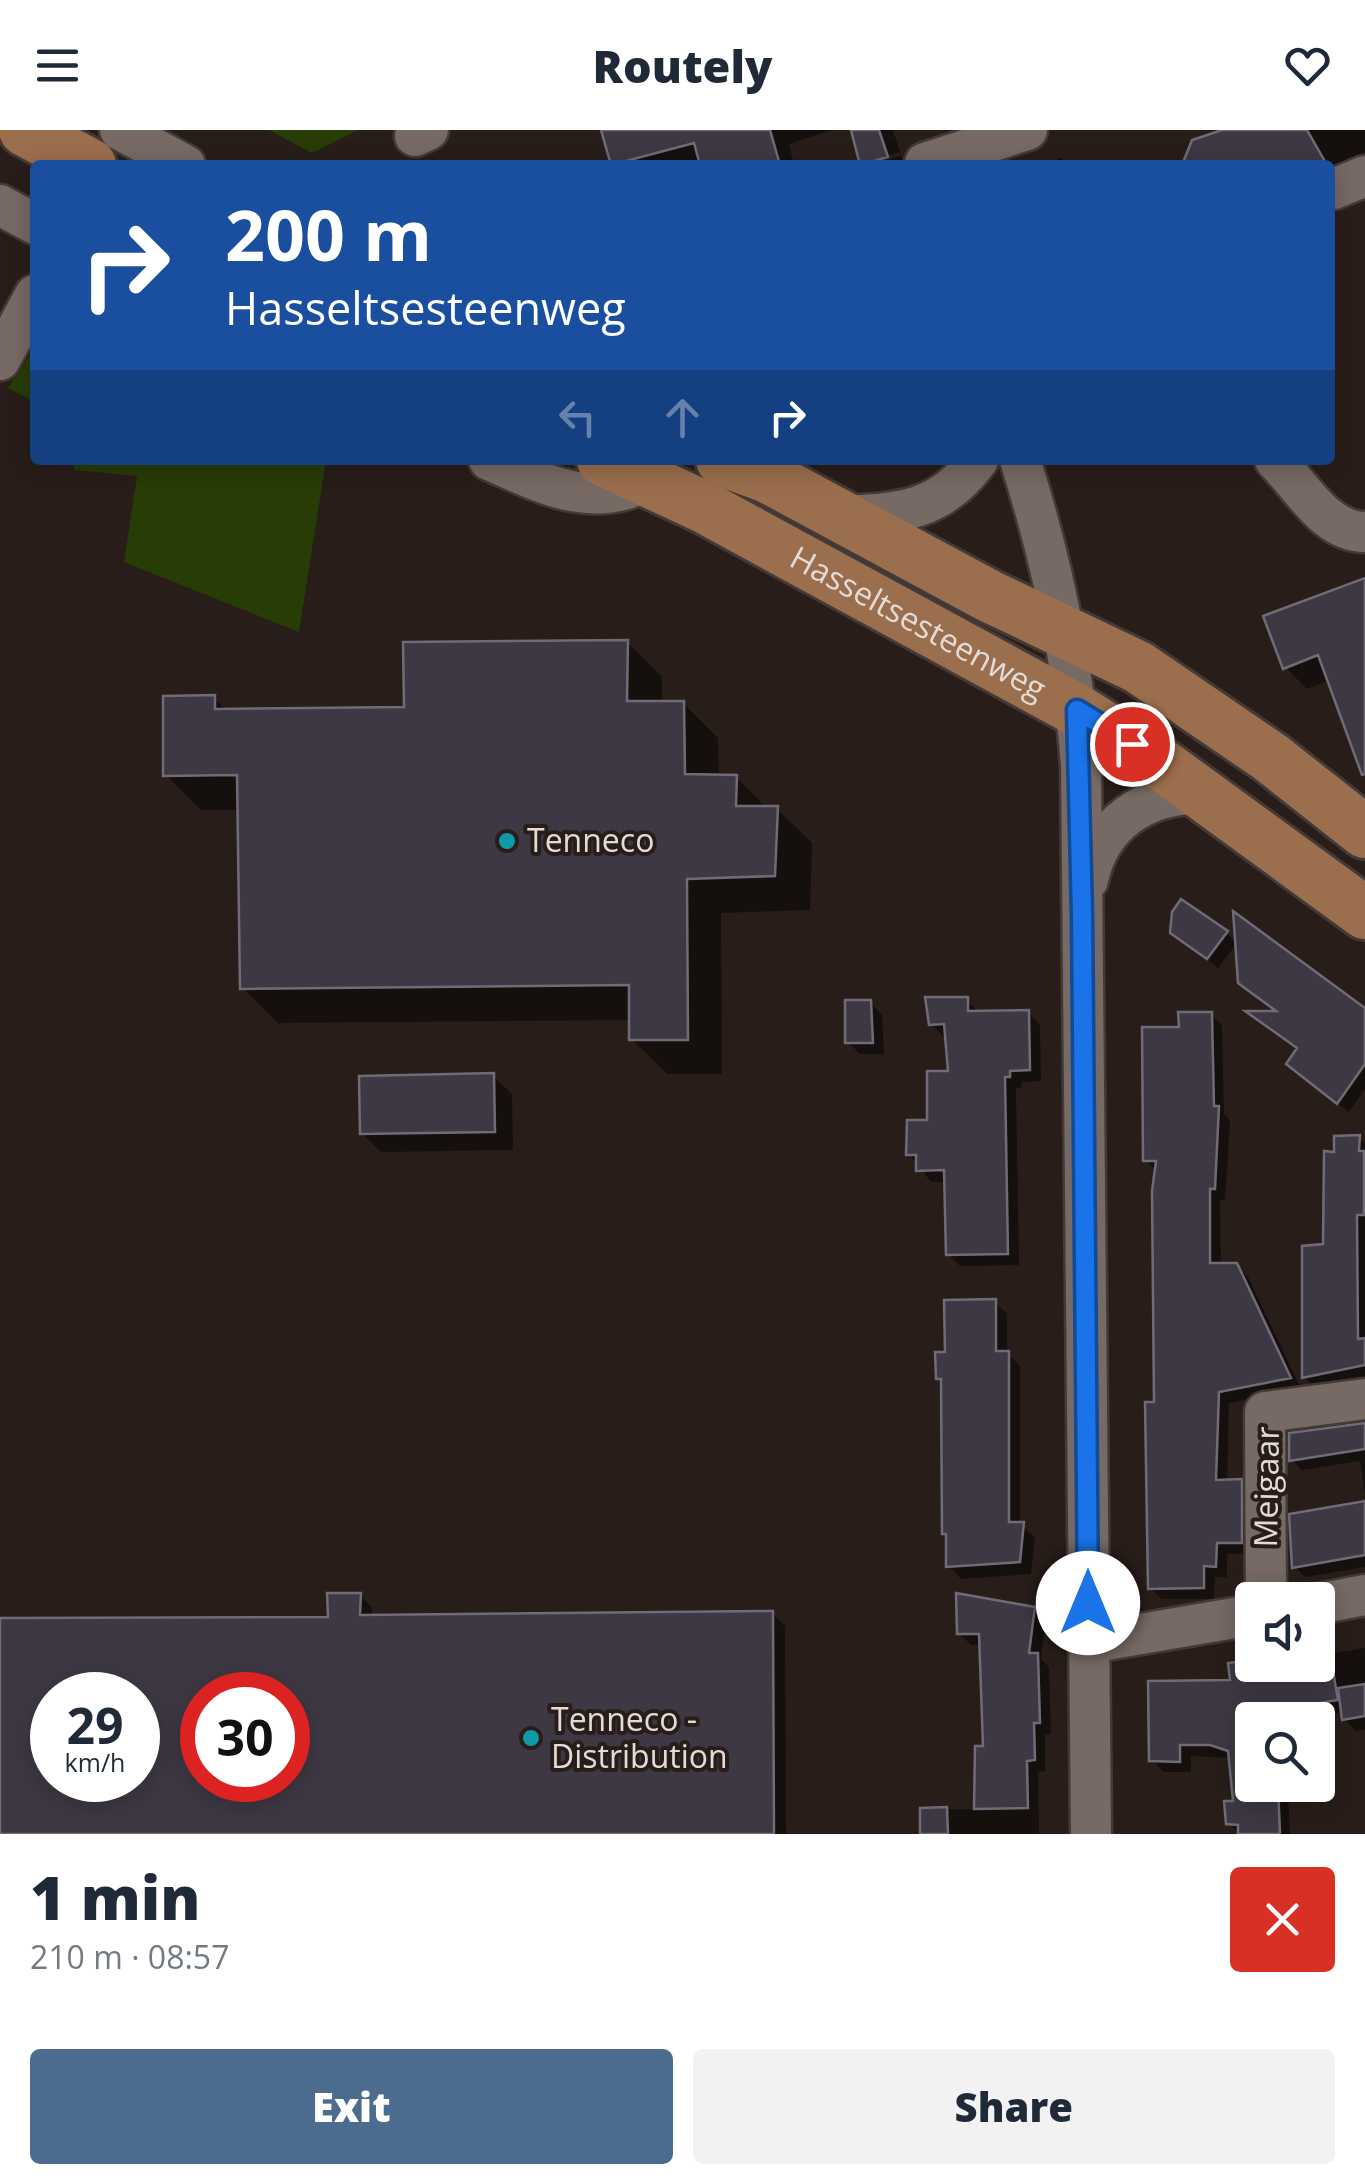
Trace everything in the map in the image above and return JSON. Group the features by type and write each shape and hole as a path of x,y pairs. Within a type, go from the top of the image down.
{"main road":[{"path":"25,130 81,160"},
{"path":"0,136 45,160"},
{"name":"Hasseltsesteenweg","path":"736,465 768,477 989,596 1138,667 1270,757 1365,832"},
{"name":"Hasseltsesteenweg","path":"625,470 704,507 1077,710 1147,754 1365,913"}],"street":[{"path":"120,130 176,160"},
{"path":"922,153 1026,130"},
{"path":"0,205 30,221"},
{"path":"0,360 30,304"},
{"path":"502,465 544,483 596,495 624,492 625,470"},
{"path":"840,516 891,514 931,503 973,465"},
{"path":"1031,465 1077,710 1091,1834"},
{"path":"1280,465 1328,518 1344,528 1365,532"},
{"path":"1082,913 1095,853 1123,817 1142,804 1183,794 1201,794"},
{"name":"Meigaar","path":"1266,1582 1265,1412 1365,1398"},
{"path":"1335,1601 1365,1595"},
{"path":"1088,1643 1235,1618"}],"green space":[{"path":"269,130 358,130 312,153"},
{"path":"30,355 30,399 8,388"},
{"path":"74,465 325,465 299,632 124,562 137,476 74,470"}],"building":[{"path":"601,130 770,130 779,160 699,160 694,143 630,160 610,160"},
{"path":"851,130 879,130 888,157 859,160"},
{"path":"1222,130 1307,130 1324,160 1184,160 1192,140"},
{"path":"1365,578 1362,775 1318,655 1283,669 1263,616"},
{"name":"Tenneco","path":"628,640 627,701 684,701 685,774 737,775 736,806 778,806 775,876 687,879 688,1040 629,1040 629,985 240,989 237,775 163,776 163,696 215,695 215,709 404,707 403,642"},
{"path":"1181,899 1228,931 1207,959 1170,933 1172,912"},
{"path":"1233,911 1365,1008 1365,1064 1337,1104 1286,1064 1297,1048 1245,1011 1276,1011 1238,983"},
{"path":"925,997 968,997 968,1011 1029,1010 1030,1070 1010,1071 1010,1077 1005,1077 1008,1254 946,1255 944,1170 916,1171 916,1155 906,1155 907,1120 927,1120 927,1071 948,1071 944,1024 929,1025"},
{"path":"845,1000 871,1000 873,1043 845,1043"},
{"path":"1178,1012 1212,1012 1214,1106 1219,1106 1215,1189 1210,1189 1210,1263 1237,1263 1291,1378 1219,1392 1216,1480 1242,1479 1242,1543 1217,1543 1216,1567 1204,1566 1204,1588 1148,1589 1145,1402 1154,1402 1152,1191 1156,1161 1143,1161 1142,1027 1179,1027"},
{"path":"494,1073 495,1132 360,1134 359,1076"},
{"path":"1360,1135 1359,1151 1364,1151 1364,1215 1357,1215 1358,1339 1365,1338 1365,1365 1302,1378 1302,1246 1323,1244 1324,1151 1334,1152 1334,1136"},
{"path":"996,1299 996,1351 1009,1351 1009,1522 1024,1522 1020,1562 946,1567 946,1534 942,1534 941,1379 936,1379 935,1352 945,1352 944,1300"},
{"path":"1365,1423 1365,1449 1289,1461 1289,1433"},
{"path":"1365,1501 1365,1555 1292,1568 1289,1514"},
{"name":"Tenneco - Distribution","path":"327,1593 361,1593 360,1615 773,1611 774,1834 0,1834 0,1618 328,1617"},
{"path":"956,1593 1035,1607 1029,1653 1038,1653 1040,1723 1034,1723 1035,1760 1027,1761 1028,1808 974,1809 975,1746 983,1746 979,1634 957,1634"},
{"path":"1235,1662 1235,1682 1335,1682 1338,1700 1235,1702 1235,1802 1279,1802 1280,1834 1238,1834 1238,1825 1226,1824 1224,1801 1233,1801 1228,1751 1210,1745 1180,1745 1180,1762 1149,1761 1148,1681 1230,1680 1228,1663"},
{"path":"1365,1684 1365,1716 1342,1720 1338,1688"},
{"path":"947,1807 948,1834 920,1834 920,1808"}],"place":[{"name":"Tenneco","path":"507,841"},
{"name":"Tenneco - Distribution","path":"531,1738"}],"route":[{"path":"1088,1603 1077,710 1132,744"}]}
